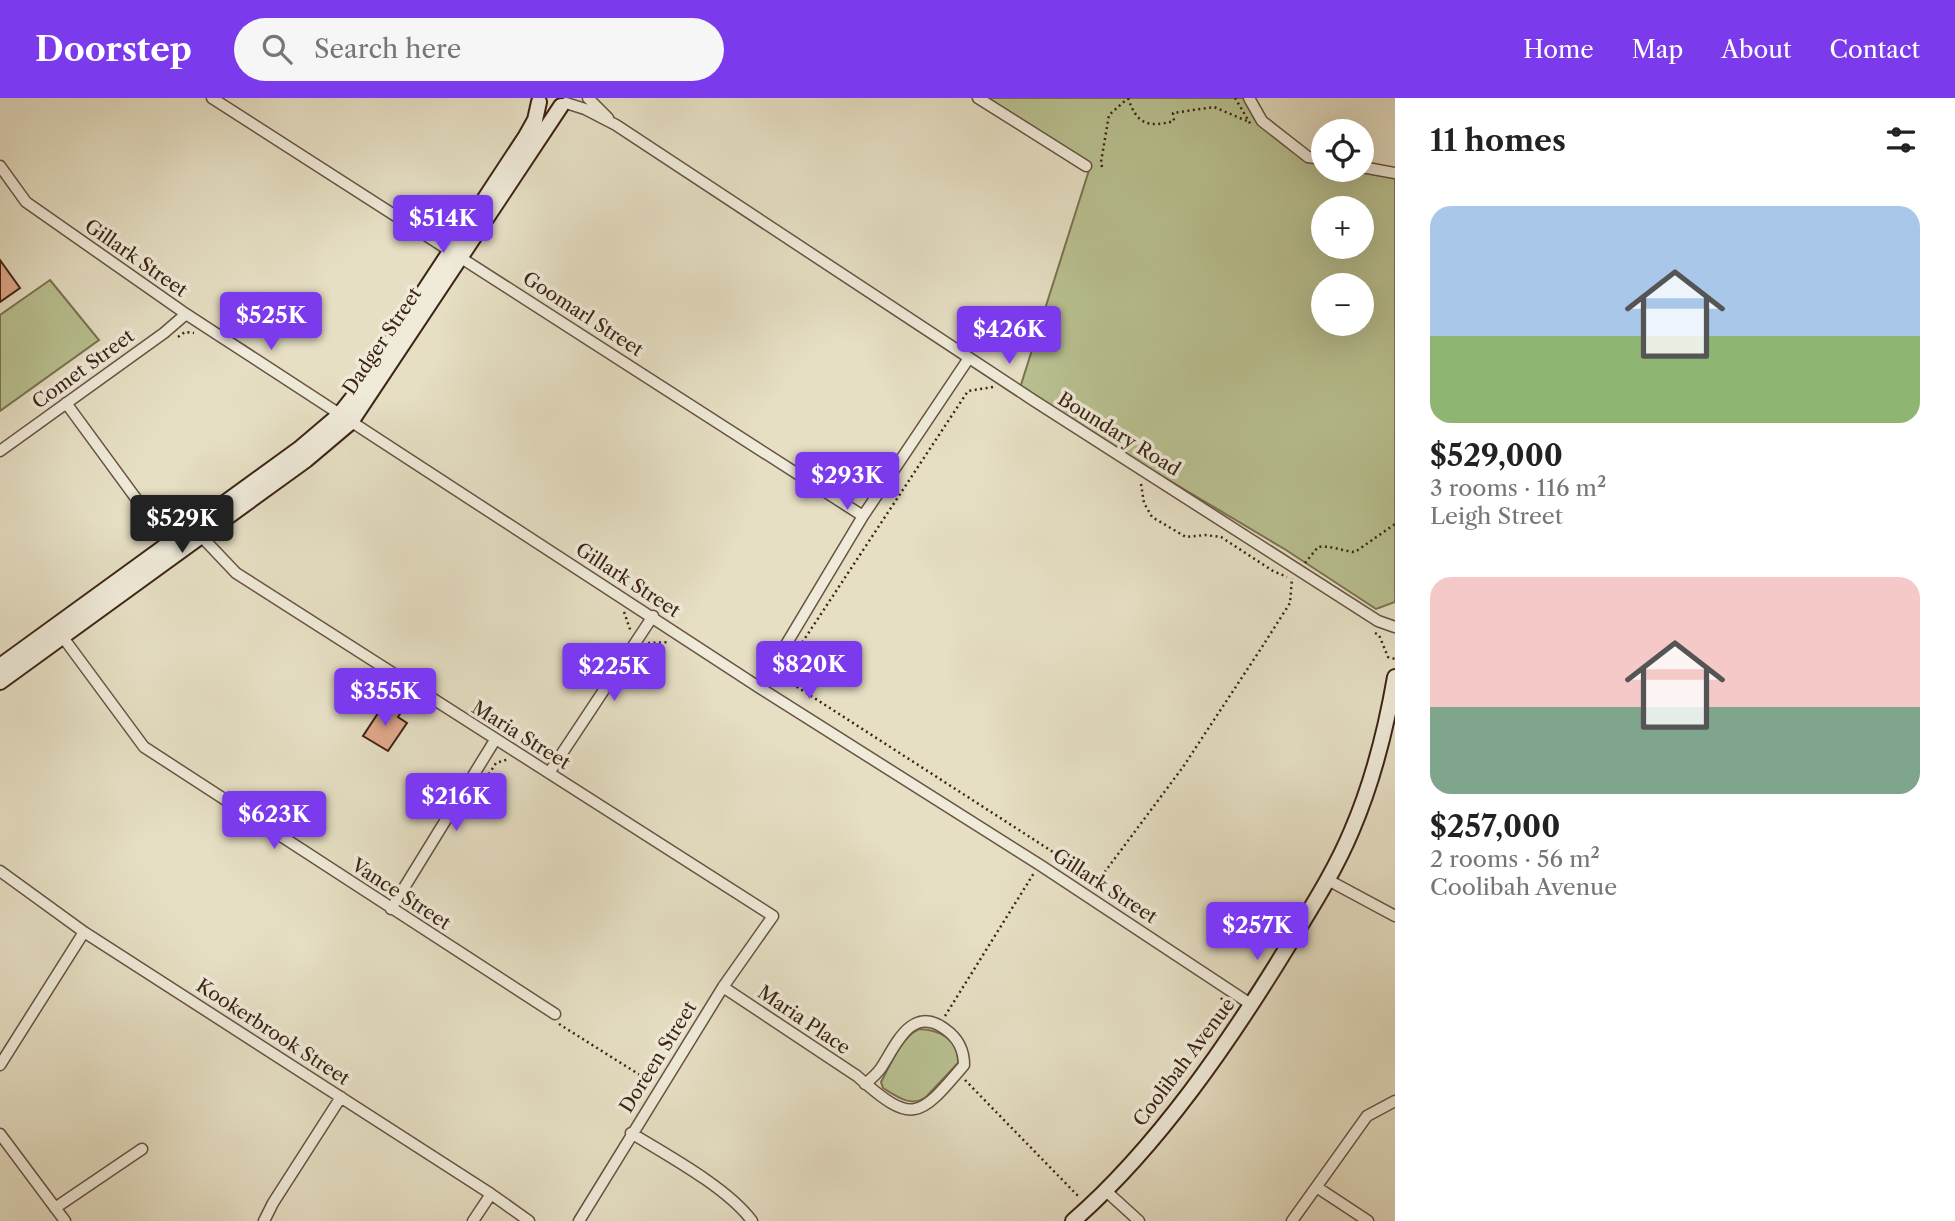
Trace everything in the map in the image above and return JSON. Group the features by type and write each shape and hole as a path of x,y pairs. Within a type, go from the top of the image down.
{"street":[{"name":"Goomarl Street","path":"212,98 863,516"},
{"name":"Boundary Road","path":"588,98 616,125"},
{"path":"1249,98 1262,121 1311,157"},
{"path":"981,99 1086,166"},
{"name":"Dadger Street","path":"457,254 535,120 537,100"},
{"path":"537,100 549,107 565,102"},
{"name":"Dadger Street","path":"59,631 197,530 310,441 345,418 361,387 565,102"},
{"name":"Boundary Road","path":"565,102 616,125 969,358 1377,621 1395,627"},
{"name":"Gillark Street","path":"0,166 26,202 186,314 760,688 1040,864 1252,1004"},
{"path":"1374,169 1395,173"},
{"name":"Comet Street","path":"0,451 186,314"},
{"path":"760,688 863,516 969,358"},
{"path":"66,403 154,523"},
{"name":"Maria Street","path":"197,530 236,573 773,916"},
{"path":"549,773 634,634 653,616"},
{"path":"0,666 59,631"},
{"path":"0,682 59,631"},
{"name":"Vance Street","path":"59,631 144,747 555,1014"},
{"name":"Coolibah Avenue","path":"1073,1221 1106,1191 1169,1117 1252,1004 1328,880 1368,789 1395,677"},
{"path":"391,909 495,740"},
{"name":"Kookerbrook Street","path":"0,871 84,932 529,1221"},
{"path":"1328,880 1395,916"},
{"name":"Doreen Street","path":"579,1221 723,987 773,916"},
{"path":"0,1065 84,932"},
{"name":"Maria Place","path":"723,987 900,1108 915,1110 930,1103 958,1073"},
{"path":"866,1084 880,1070 901,1035 909,1027 921,1022 940,1025 954,1035 963,1050 964,1065 958,1073"},
{"path":"264,1221 341,1097"},
{"path":"1292,1221 1367,1116 1395,1101"},
{"path":"631,1133 688,1168 743,1209 752,1221"},
{"path":"0,1134 65,1221"},
{"path":"55,1208 142,1149"},
{"path":"1318,1188 1368,1221"},
{"path":"1106,1191 1139,1221"},
{"path":"473,1221 491,1194"}],"path":[{"path":"1102,167 1109,115 1128,98 1133,113 1140,121 1148,124 1174,121 1173,113 1214,107 1247,121"},
{"path":"995,386 968,391 790,661 786,672 788,681 1098,881"},
{"path":"1132,478 1143,485 1144,503 1153,517 1171,529 1186,537 1222,537 1273,571 1300,583"},
{"path":"1299,570 1318,547 1327,545 1340,551 1354,552 1395,524"},
{"path":"1086,895 1182,767 1269,636 1290,603 1292,578"},
{"path":"623,609 634,634 648,643 675,642"},
{"path":"1368,628 1378,635 1388,657 1395,659"},
{"path":"624,640 634,634"},
{"path":"466,809 496,763 509,759 523,767 534,750 550,752 554,749"},
{"path":"940,1025 1040,864"},
{"path":"1034,875 1042,880"},
{"path":"412,891 416,914 412,923"},
{"path":"1220,995 1228,1009 1241,1018"},
{"path":"555,1014 560,1024 660,1087"},
{"path":"958,1073 1089,1207"}],"green space":[{"path":"983,98 1249,98 1262,121 1311,157 1311,182 1374,182 1374,172 1395,173 1395,602 1376,609 1286,550 1019,391 1090,167"},
{"path":"50,280 99,340 0,411 0,315"},
{"path":"919,1029 934,1031 947,1037 955,1048 958,1063 926,1097 909,1101 883,1088 881,1082 901,1045"}],"building":[{"path":"0,260 20,288 0,302"},
{"path":"384,704 400,714 398,717 407,723 388,751 363,736"}]}
